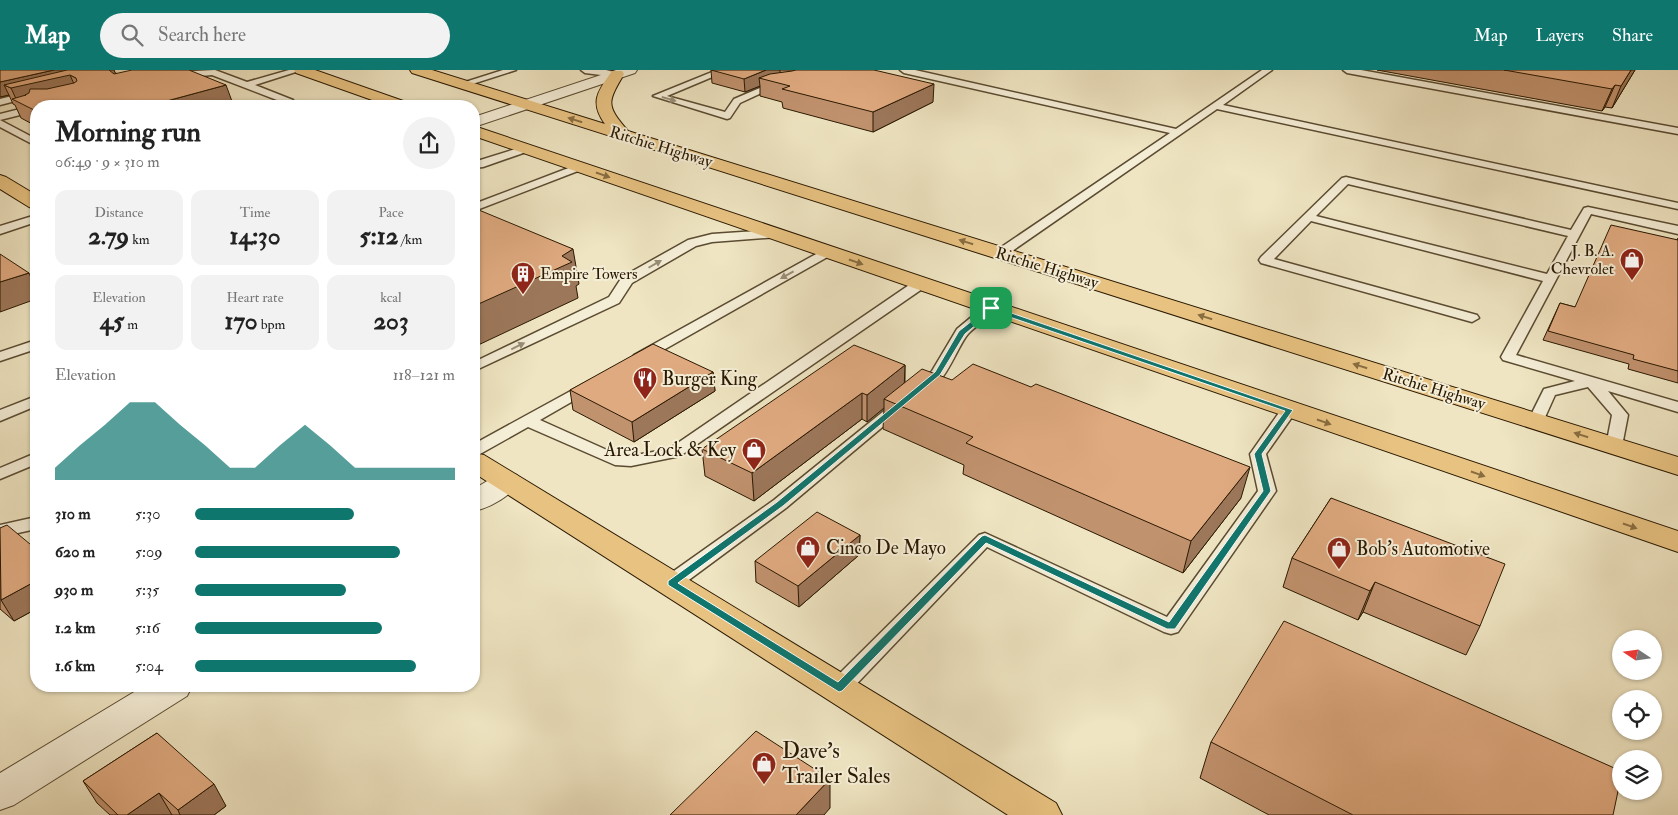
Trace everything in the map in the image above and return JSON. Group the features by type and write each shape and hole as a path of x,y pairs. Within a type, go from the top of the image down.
{"main road":[{"path":"300,70 386,100"},
{"name":"Ritchie Highway","path":"417,70 1678,466"},
{"path":"622,134 605,114 602,99 624,72"},
{"path":"480,133 1678,542"},
{"path":"0,181 30,200"},
{"path":"480,465 1042,815"}],"street":[{"path":"480,120 624,72"},
{"path":"480,498 508,481"},
{"path":"0,793 164,692"}],"lane":[{"path":"246,85 300,70"},
{"path":"490,70 501,73"},
{"path":"463,84 512,70"},
{"path":"585,70 624,72"},
{"path":"725,70 658,96 727,116 737,101 759,91 788,83"},
{"path":"904,70 1178,132"},
{"path":"1001,253 1216,106 1264,70"},
{"path":"1347,70 1678,131"},
{"path":"165,76 210,71 285,100"},
{"path":"0,102 39,93"},
{"path":"1216,106 1678,206"},
{"path":"0,117 30,110"},
{"path":"0,123 30,140"},
{"path":"480,165 525,149"},
{"path":"480,206 579,167"},
{"path":"1472,318 1265,260 1346,180 1574,234"},
{"path":"1678,230 1588,210 1508,357 1678,407"},
{"path":"1308,217 1550,279"},
{"path":"0,230 30,220"},
{"path":"480,364 614,300 627,280 692,243 712,238 773,234"},
{"path":"629,364 827,252"},
{"path":"528,421 615,460 631,461 674,453 920,284"},
{"path":"671,583 780,504 938,374 962,332 991,308"},
{"path":"0,357 30,346"},
{"path":"480,448 604,378"},
{"path":"1536,421 1549,392 1592,382"},
{"path":"1592,382 1620,415 1614,446"},
{"path":"0,416 30,404"},
{"path":"839,688 985,538 1171,627 1267,491 1258,454 1289,410"},
{"path":"0,474 30,461"},
{"path":"0,531 30,524"}],"building":[{"path":"0,70 54,70 0,82"},
{"path":"67,70 109,70 114,74 132,70 189,70 226,85 170,100 30,100 30,108 12,99 26,95 30,89 47,89 74,83 77,81 76,78 70,75 11,88 4,85"},
{"path":"711,70 766,70 744,79"},
{"path":"796,70 874,70 934,84 873,112 782,89 790,86 759,78 770,74"},
{"path":"1504,70 1631,70 1621,86 1615,85 1612,89"},
{"path":"480,210 573,249 562,256 572,262 480,303"},
{"name":"J. B. A. Chevrolet","path":"1611,225 1678,240 1678,371 1633,359 1634,355 1548,331 1560,303 1575,307"},
{"path":"0,254 29,273 0,282"},
{"path":"653,344 713,372 632,422 570,390"},
{"path":"854,345 905,365 867,395 862,393 752,473 702,449"},
{"path":"973,364 1031,387 1036,384 1250,467 1191,541 966,443 973,437 884,399 922,369 952,380"},
{"path":"1331,498 1505,564 1480,626 1375,582 1370,591 1292,558"},
{"path":"817,512 860,535 798,586 755,561"},
{"path":"7,525 30,544 30,584 1,600 0,528"},
{"path":"1284,621 1612,767 1612,800 1616,800 1613,815 1353,815 1211,742"},
{"path":"756,731 830,779 796,815 670,815"},
{"path":"157,733 214,784 178,810 159,793 127,815 118,815 83,781"}],"place":[{"name":"J. B. A. Chevrolet","path":"1632,281"},
{"name":"Empire Towers","path":"523,295"},
{"name":"Burger King","path":"645,400"},
{"name":"Area Lock & Key","path":"754,471"},
{"name":"Cinco De Mayo","path":"808,569"},
{"name":"Bob's Automotive","path":"1339,570"},
{"name":"Dave's Trailer Sales","path":"764,785"}],"route":[{"path":"991,308 1289,410 1258,454 1267,491 1171,627 985,538 839,688 671,583 780,504 938,374 962,332 991,308"}]}
